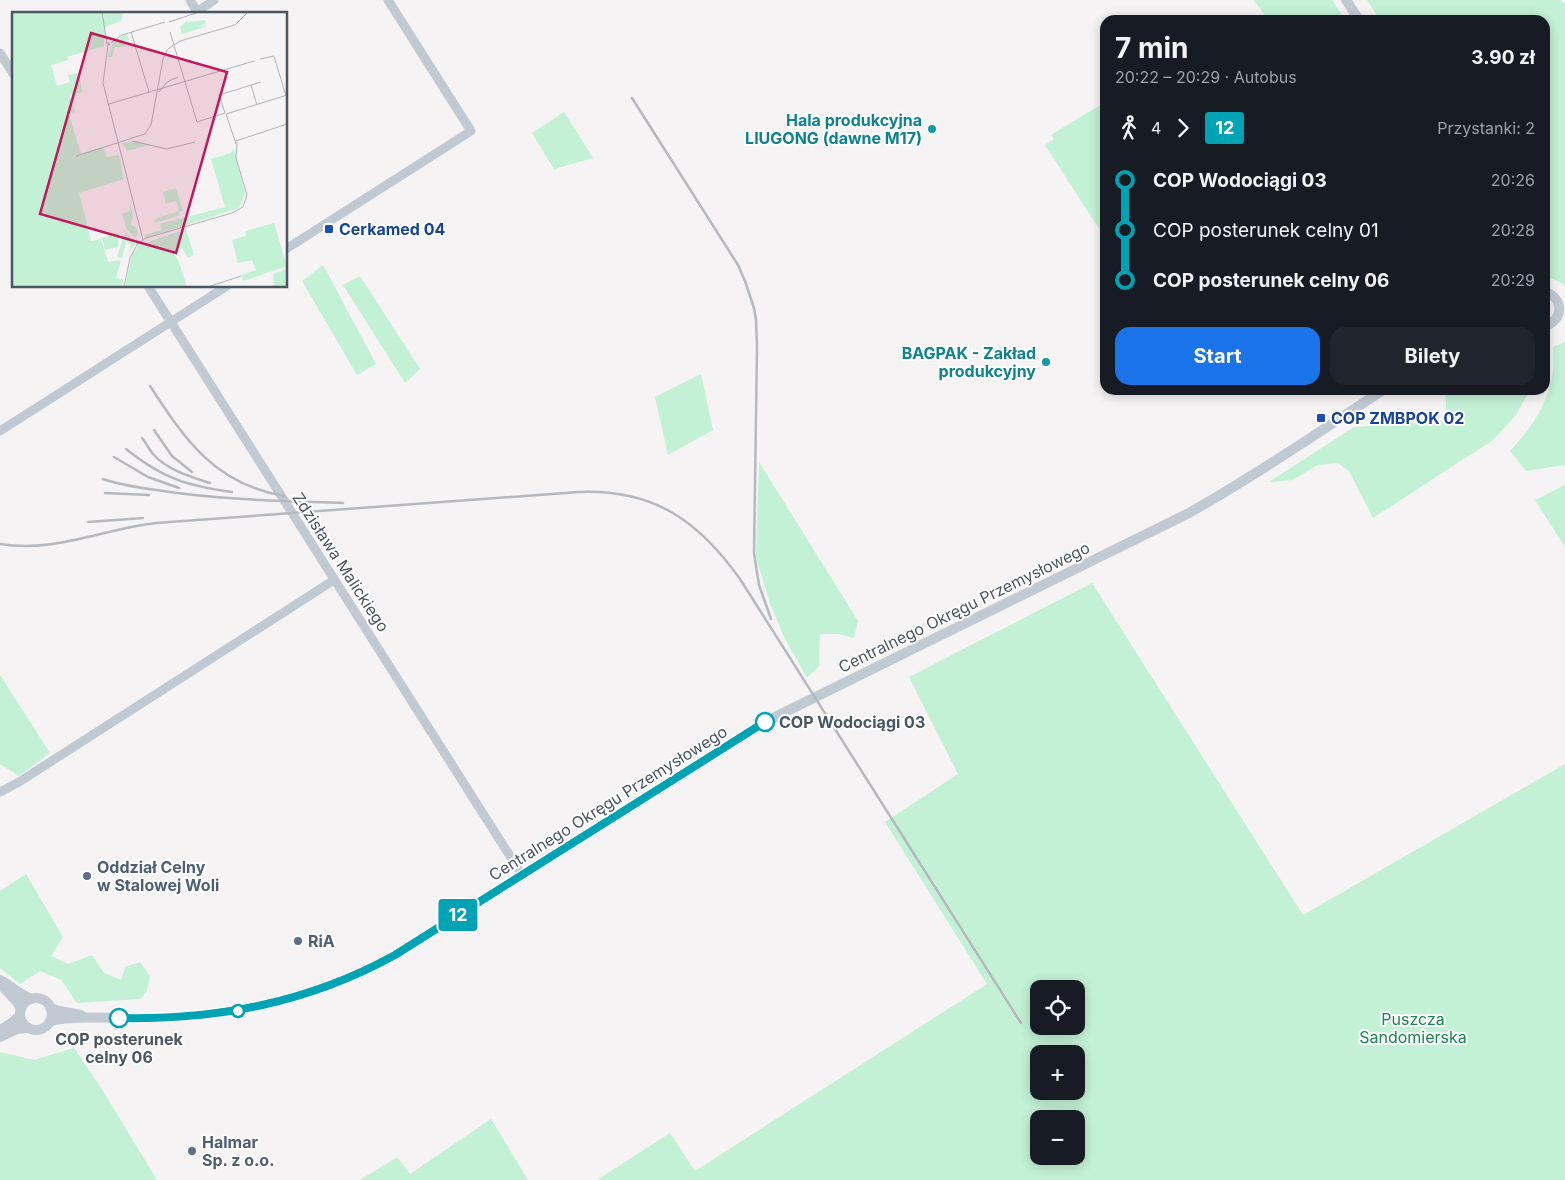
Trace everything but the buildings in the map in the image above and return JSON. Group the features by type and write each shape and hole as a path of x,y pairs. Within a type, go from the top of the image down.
{"street":[{"path":"190,0 197,12 214,0"},
{"path":"288,248 471,132 388,0"},
{"path":"1346,0 1356,15"},
{"path":"0,53 12,72"},
{"name":"Zdzisława Malickiego","path":"149,288 522,875"},
{"path":"0,431 224,288"},
{"path":"1550,294 1556,299 1561,315 1550,324"},
{"name":"Centralnego Okręgu Przemysłowego","path":"50,1022 90,1017 142,1019 214,1014 256,1008 342,981 393,956 771,719 1189,513 1237,486 1375,395"},
{"path":"0,792 19,782 334,580"},
{"path":"0,981 31,999 42,999 52,1012 50,1022 40,1030 17,1029 0,1036"},
{"path":"0,981 20,1012 21,1020 28,1028"},
{"path":"0,1030 12,1022 20,1012 23,1004 31,999"},
{"name":"Centralnego Okręgu Przemysłowego","path":"50,1008 90,1017"}],"green space":[{"path":"1254,0 1332,0 1342,15 1264,15"},
{"path":"1367,0 1560,0 1565,4 1565,287 1550,278 1550,15 1377,15"},
{"path":"1100,105 1100,230 1045,145 1054,139 1051,135"},
{"path":"564,112 593,158 554,169 532,133"},
{"path":"323,265 376,364 357,375 302,281"},
{"path":"360,276 420,369 405,383 343,285"},
{"path":"1565,342 1565,465 1526,471 1510,451 1532,424 1547,395 1550,395 1553,347"},
{"path":"701,374 713,430 668,455 655,397"},
{"path":"1445,395 1527,395 1516,415 1493,440 1373,518 1349,471 1338,463 1318,465 1292,480 1269,482 1354,427 1447,421"},
{"path":"759,462 858,621 854,638 838,634 820,634 819,666 807,678 785,639 770,604 756,557"},
{"path":"1565,485 1565,547 1535,500"},
{"name":"Puszcza Sandomierska","path":"1092,583 1303,915 1565,764 1565,1180 597,1180 670,1133 695,1171 987,984 885,822 958,774 909,677"},
{"path":"0,675 50,753 19,776 0,764"},
{"path":"26,874 63,937 51,956 68,964 92,955 104,973 121,980 125,967 140,962 150,976 147,991 140,999 77,1003 61,980 40,971 20,984 0,968 0,891"},
{"path":"74,1048 103,1091 157,1180 0,1180 0,1052 34,1060"},
{"path":"491,1119 528,1180 360,1180 397,1157 410,1174"}],"railway":[{"path":"632,98 738,265 754,308 757,347 754,553 759,585 771,619"},
{"path":"150,386 176,425 205,457 239,481 260,490 284,496"},
{"path":"154,430 172,456 192,472"},
{"path":"142,438 153,454 165,464 180,472 210,483"},
{"path":"126,449 163,474 202,487 232,492"},
{"path":"114,457 148,477 179,488"},
{"path":"103,479 133,487 185,494 253,500 343,503"},
{"path":"0,544 20,546 59,543 156,523 579,492 605,492 629,496 671,512 708,540 740,579 1021,1023"},
{"path":"105,493 149,495"},
{"path":"88,522 143,518"}],"bus line":[{"name":"12","path":"119,1018 142,1019 205,1015 256,1008 320,990 369,969 395,955 765,722"}],"place":[{"name":"Hala produkcyjna LIUGONG (dawne M17)","path":"932,129"},
{"name":"Cerkamed 04","path":"329,229"},
{"name":"BAGPAK - Zakład produkcyjny","path":"1046,362"},
{"name":"COP ZMBPOK 02","path":"1321,418"},
{"name":"COP Wodociągi 03","path":"765,722"},
{"name":"Oddział Celny w Stalowej Woli","path":"87,876"},
{"name":"RiA","path":"298,941"},
{"name":"COP posterunek celny 06","path":"119,1018"},
{"name":"Halmar Sp. z o.o.","path":"192,1151"}]}
